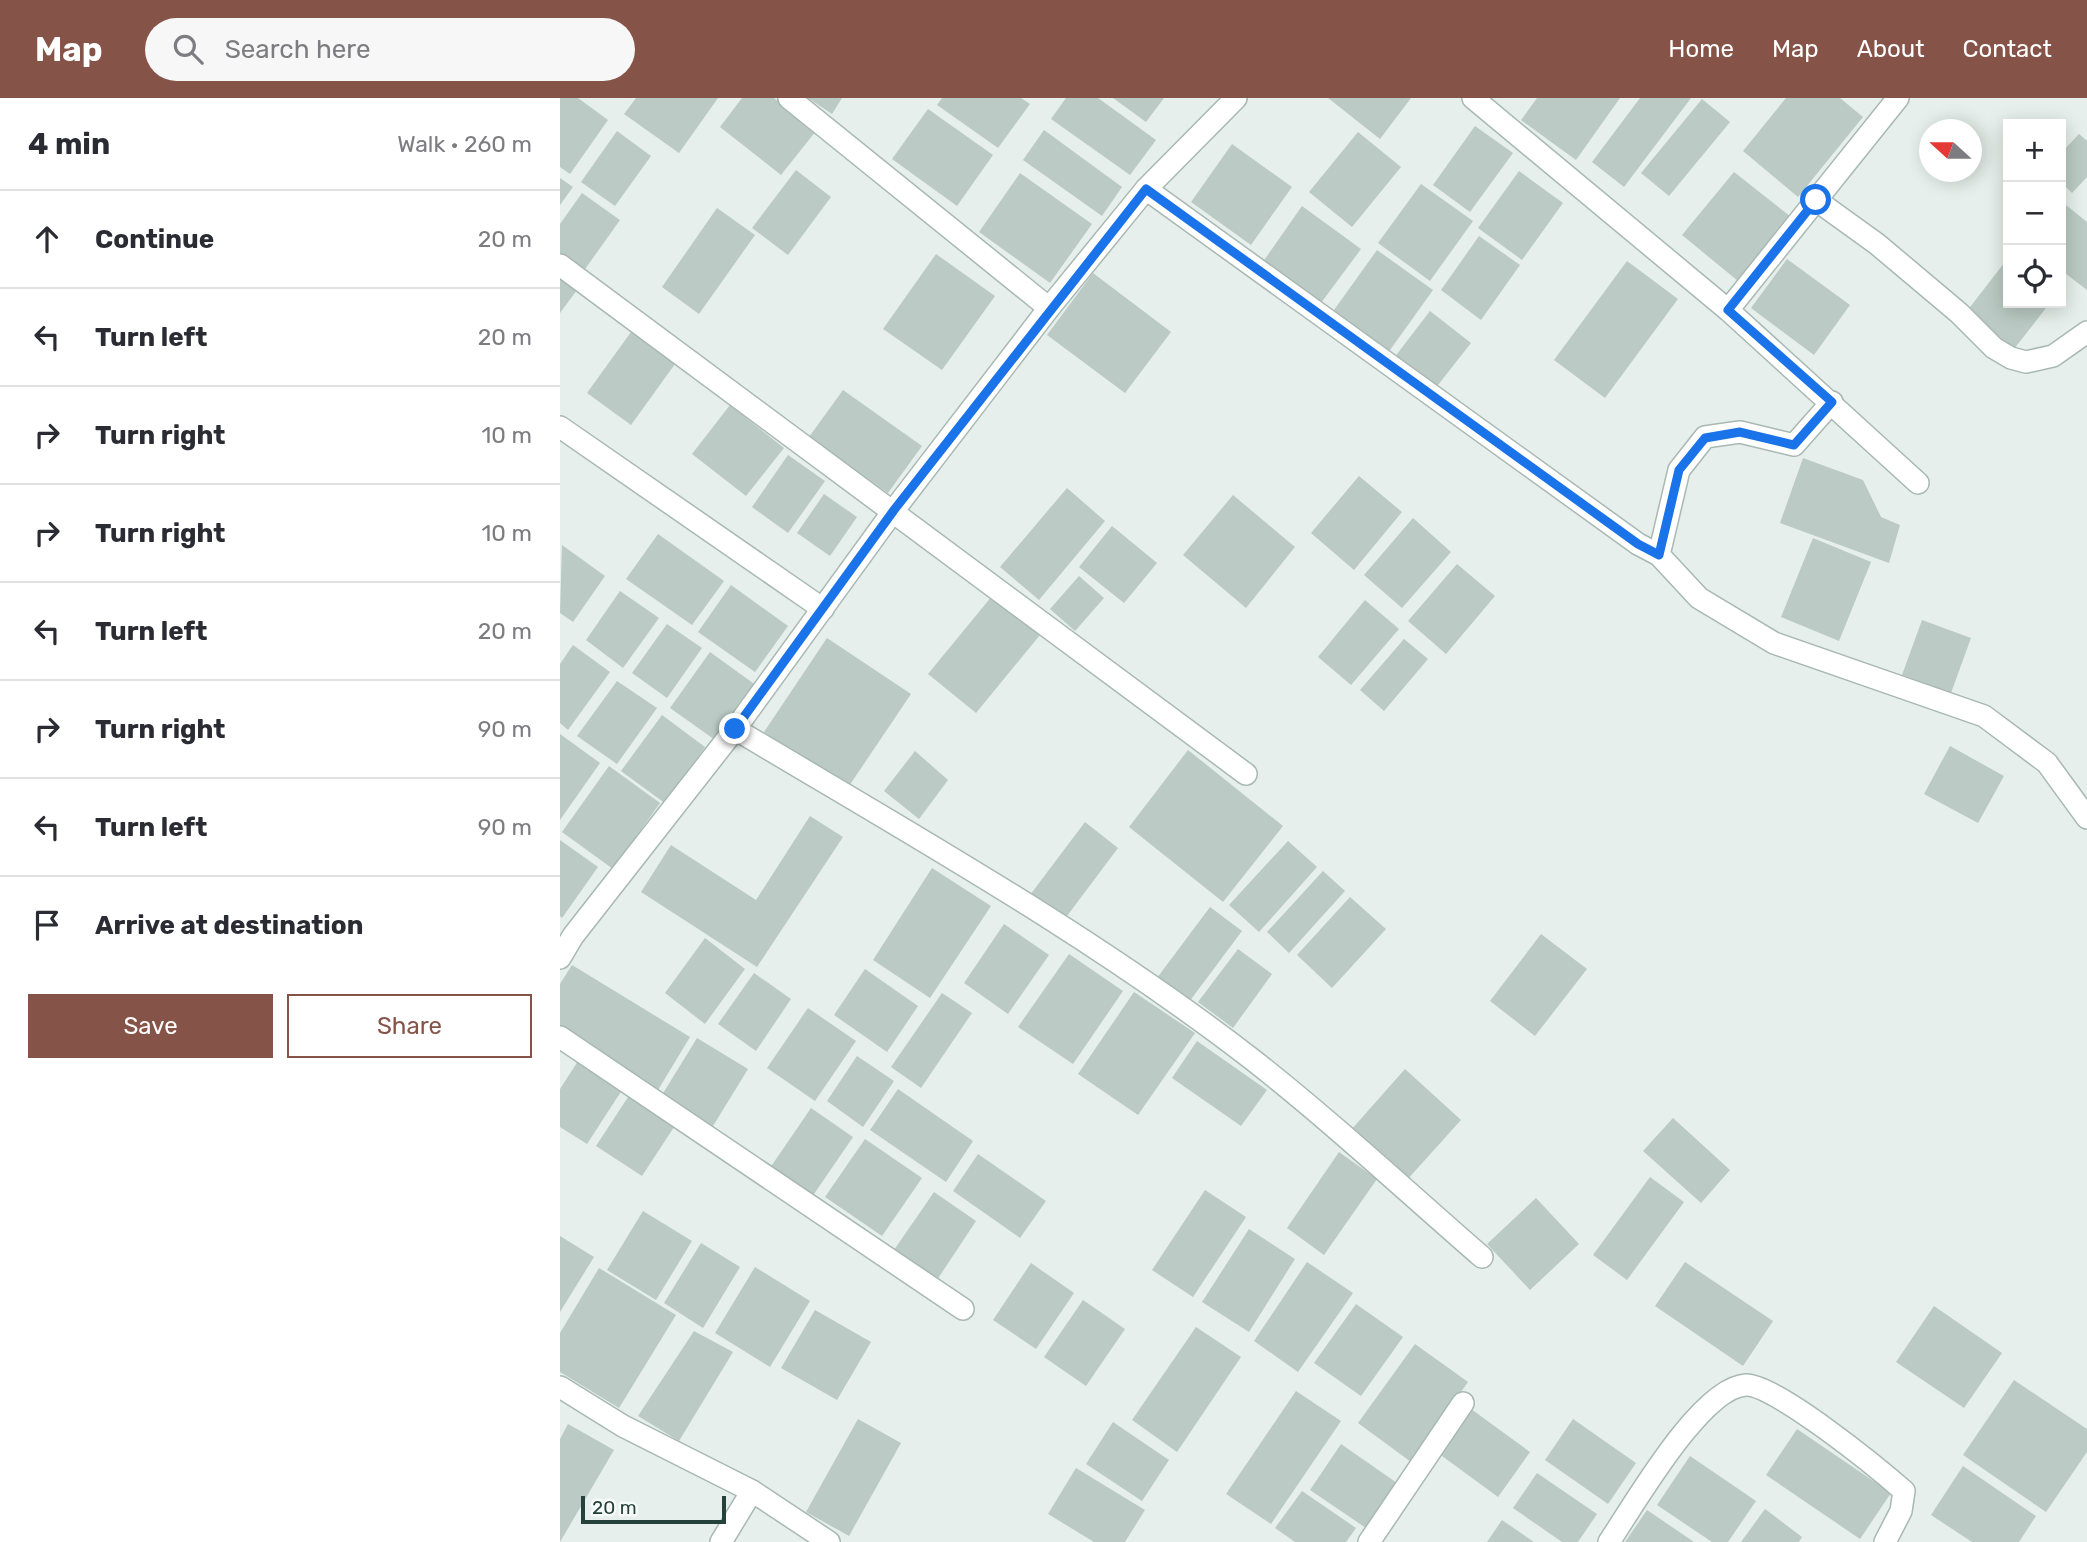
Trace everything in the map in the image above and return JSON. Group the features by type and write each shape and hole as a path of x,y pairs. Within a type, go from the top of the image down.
{"street":[{"path":"789,98 1049,308"},
{"path":"560,958 566,932 735,729 894,510 1049,308 1146,189 1236,98"},
{"path":"1473,98 1728,310 1918,482"},
{"path":"1728,310 1898,98"},
{"path":"1146,189 1638,544 1659,555 1699,598 1774,643 1984,716 2047,763 2087,818"},
{"path":"1816,200 1877,244 1959,313 1994,348 2011,358 2026,362 2053,356 2087,332"},
{"path":"560,265 894,510 1246,774"},
{"path":"1659,555 1679,470 1705,438 1740,432 1794,445 1832,402"},
{"path":"560,427 823,609"},
{"path":"735,729 954,860 1121,967 1240,1051 1326,1120 1482,1257"},
{"path":"560,1037 963,1309"},
{"path":"1609,1542 1699,1413 1722,1391 1747,1385 1768,1393 1806,1415 1904,1491 1901,1511 1885,1542"},
{"path":"560,1387 623,1426 752,1491 829,1542"},
{"path":"1369,1542 1462,1403"},
{"path":"721,1542 752,1491"}],"building":[{"path":"560,98 578,98 608,120 570,174 560,167"},
{"path":"636,98 718,98 679,153 624,114"},
{"path":"742,98 774,98 816,131 781,175 720,127"},
{"path":"808,98 842,98 832,114"},
{"path":"942,98 1021,98 1030,104 998,148 937,105"},
{"path":"1066,98 1098,98 1156,140 1130,175 1051,119"},
{"path":"1113,98 1164,98 1146,122"},
{"path":"1328,98 1411,98 1380,139"},
{"path":"1537,98 1620,98 1576,160 1521,120"},
{"path":"1640,98 1691,98 1624,187 1592,162"},
{"path":"1786,98 1840,98 1863,117 1798,197 1743,151"},
{"path":"1702,99 1730,122 1669,196 1641,173"},
{"path":"928,109 993,155 957,206 892,159"},
{"path":"1475,126 1513,153 1470,212 1433,185"},
{"path":"1044,130 1122,187 1102,216 1023,160"},
{"path":"617,131 651,156 615,206 581,182"},
{"path":"1358,132 1401,167 1352,227 1309,192"},
{"path":"2079,134 2087,141 2087,177 2072,193 2066,187 2066,148"},
{"path":"1232,144 1292,187 1251,245 1191,202"},
{"path":"796,170 831,197 788,255 752,228"},
{"path":"1519,171 1563,203 1522,260 1478,228"},
{"path":"1734,172 1791,217 1738,281 1682,235"},
{"path":"1020,173 1092,224 1050,283 979,232"},
{"path":"560,178 573,187 560,205"},
{"path":"1421,184 1473,221 1430,281 1378,243"},
{"path":"582,193 620,220 583,272 560,255 560,224"},
{"path":"2066,205 2087,222 2087,290 2066,274"},
{"path":"1302,206 1361,249 1318,307 1260,266"},
{"path":"717,208 755,235 699,314 662,287"},
{"path":"1479,236 1520,265 1481,320 1441,290"},
{"path":"1377,250 1433,290 1385,357 1329,317"},
{"path":"936,254 995,296 942,370 883,329"},
{"path":"1787,259 1850,305 1814,355 1751,308"},
{"path":"1627,261 1678,299 1605,398 1554,360"},
{"path":"2003,264 2003,308 2046,308 2014,349 1967,311"},
{"path":"560,271 580,286 560,313"},
{"path":"1093,273 1171,332 1125,393 1047,335"},
{"path":"1430,311 1471,343 1434,390 1394,358"},
{"path":"631,332 675,364 631,425 587,393"},
{"path":"843,390 922,446 888,493 809,437"},
{"path":"730,405 784,448 746,496 692,454"},
{"path":"788,455 825,481 788,533 752,507"},
{"path":"1803,458 1863,480 1881,517 1900,525 1889,563 1780,523"},
{"path":"1359,476 1402,512 1354,570 1311,533"},
{"path":"1067,488 1105,521 1039,600 1000,567"},
{"path":"824,494 857,517 830,556 797,533"},
{"path":"1233,495 1295,547 1246,608 1183,555"},
{"path":"1413,518 1451,552 1402,608 1364,575"},
{"path":"1112,526 1157,563 1124,603 1079,567"},
{"path":"658,534 724,581 692,625 626,579"},
{"path":"1813,538 1871,562 1839,641 1781,617"},
{"path":"562,545 605,576 573,622 560,613"},
{"path":"1457,564 1495,596 1446,654 1408,621"},
{"path":"1079,576 1104,598 1075,631 1050,609"},
{"path":"731,585 788,626 755,672 698,632"},
{"path":"620,591 659,618 623,668 586,640"},
{"path":"992,596 1040,635 976,713 928,674"},
{"path":"1365,600 1399,629 1351,685 1318,657"},
{"path":"1922,620 1971,638 1951,693 1902,675"},
{"path":"667,624 702,648 667,698 632,673"},
{"path":"827,638 911,694 847,789 764,732"},
{"path":"1404,639 1428,659 1384,711 1360,690"},
{"path":"573,645 610,672 568,730 560,723 560,664"},
{"path":"710,652 757,686 718,742 670,708"},
{"path":"617,681 657,708 617,764 577,736"},
{"path":"662,715 705,747 666,804 621,771"},
{"path":"560,734 600,763 560,820"},
{"path":"1950,746 2004,776 1978,823 1924,794"},
{"path":"1188,750 1283,826 1223,902 1129,827"},
{"path":"915,751 948,780 919,819 884,791"},
{"path":"609,766 660,803 613,869 562,832"},
{"path":"810,816 843,837 757,967 641,892 671,845 756,900"},
{"path":"1085,822 1118,848 1061,924 1027,899"},
{"path":"560,840 598,867 562,918 560,916"},
{"path":"1288,841 1317,867 1259,932 1229,905"},
{"path":"932,868 991,906 930,998 873,960"},
{"path":"1323,871 1345,891 1289,953 1267,932"},
{"path":"1350,897 1386,929 1332,988 1297,955"},
{"path":"1210,907 1242,931 1189,1002 1157,978"},
{"path":"1004,924 1049,955 1008,1014 964,983"},
{"path":"1541,934 1587,969 1535,1036 1490,1001"},
{"path":"705,938 745,969 705,1024 665,993"},
{"path":"1238,949 1272,974 1233,1028 1198,1002"},
{"path":"1069,954 1123,991 1073,1064 1018,1027"},
{"path":"572,965 690,1037 658,1090 560,1030 560,984"},
{"path":"865,969 918,1006 887,1052 834,1015"},
{"path":"754,973 791,999 756,1051 718,1024"},
{"path":"1134,992 1195,1033 1138,1115 1078,1074"},
{"path":"942,993 972,1013 921,1088 891,1067"},
{"path":"808,1008 856,1041 815,1101 767,1068"},
{"path":"697,1038 748,1069 713,1126 662,1095"},
{"path":"1197,1041 1267,1090 1241,1126 1172,1078"},
{"path":"857,1056 894,1081 863,1127 827,1101"},
{"path":"580,1058 624,1087 587,1144 560,1127 560,1089"},
{"path":"1405,1069 1461,1120 1406,1181 1351,1130"},
{"path":"898,1089 973,1141 946,1182 870,1130"},
{"path":"632,1091 678,1121 642,1176 596,1146"},
{"path":"811,1108 853,1137 812,1197 770,1168"},
{"path":"1673,1118 1730,1170 1701,1203 1643,1151"},
{"path":"865,1139 922,1178 882,1236 825,1197"},
{"path":"1339,1152 1377,1179 1324,1255 1287,1228"},
{"path":"978,1154 1046,1201 1020,1238 953,1191"},
{"path":"1650,1177 1684,1202 1627,1280 1593,1255"},
{"path":"1205,1190 1246,1217 1193,1297 1152,1270"},
{"path":"934,1192 976,1221 935,1283 892,1253"},
{"path":"1536,1198 1579,1244 1530,1290 1487,1244"},
{"path":"643,1211 692,1241 656,1300 607,1270"},
{"path":"1249,1229 1295,1259 1249,1332 1202,1302"},
{"path":"560,1236 594,1257 560,1312"},
{"path":"701,1243 740,1267 703,1328 664,1303"},
{"path":"1307,1262 1353,1293 1298,1372 1254,1341"},
{"path":"1685,1262 1773,1321 1743,1366 1655,1306"},
{"path":"1031,1263 1074,1293 1036,1349 993,1320"},
{"path":"755,1267 810,1301 770,1367 715,1333"},
{"path":"599,1268 676,1315 619,1408 560,1372 560,1333"},
{"path":"1083,1300 1125,1329 1086,1386 1044,1357"},
{"path":"1356,1304 1403,1337 1361,1396 1314,1363"},
{"path":"1934,1306 2002,1353 1964,1408 1896,1362"},
{"path":"815,1310 871,1342 837,1400 781,1368"},
{"path":"1196,1327 1241,1357 1177,1452 1132,1420"},
{"path":"694,1331 733,1352 679,1441 638,1416"},
{"path":"1415,1344 1468,1382 1411,1462 1358,1423"},
{"path":"2014,1380 2087,1429 2087,1452 2046,1512 1963,1455"},
{"path":"1296,1391 1341,1421 1271,1524 1226,1494"},
{"path":"1471,1409 1530,1452 1498,1497 1438,1453"},
{"path":"858,1419 901,1443 849,1536 806,1512"},
{"path":"1573,1419 1636,1463 1608,1504 1545,1460"},
{"path":"1113,1422 1169,1460 1142,1501 1086,1464"},
{"path":"568,1424 614,1450 560,1542 560,1439"},
{"path":"1797,1429 1891,1493 1860,1539 1766,1475"},
{"path":"1341,1444 1397,1483 1366,1528 1310,1490"},
{"path":"1690,1456 1756,1501 1728,1542 1712,1542 1657,1505"},
{"path":"1963,1466 2036,1516 2019,1542 1972,1542 1931,1515"},
{"path":"1076,1468 1145,1510 1125,1542 1094,1542 1048,1514"},
{"path":"1537,1473 1597,1514 1578,1542 1562,1542 1513,1508"},
{"path":"1302,1491 1356,1528 1346,1542 1295,1542 1275,1528"},
{"path":"1765,1509 1802,1537 1799,1542 1741,1542"},
{"path":"1647,1510 1694,1542 1625,1542"},
{"path":"1502,1520 1534,1542 1487,1542"}],"route":[{"path":"735,729 894,510 1049,308 1146,189 1638,544 1659,555 1679,470 1705,438 1740,432 1794,445 1832,402 1728,310 1816,200"}]}
